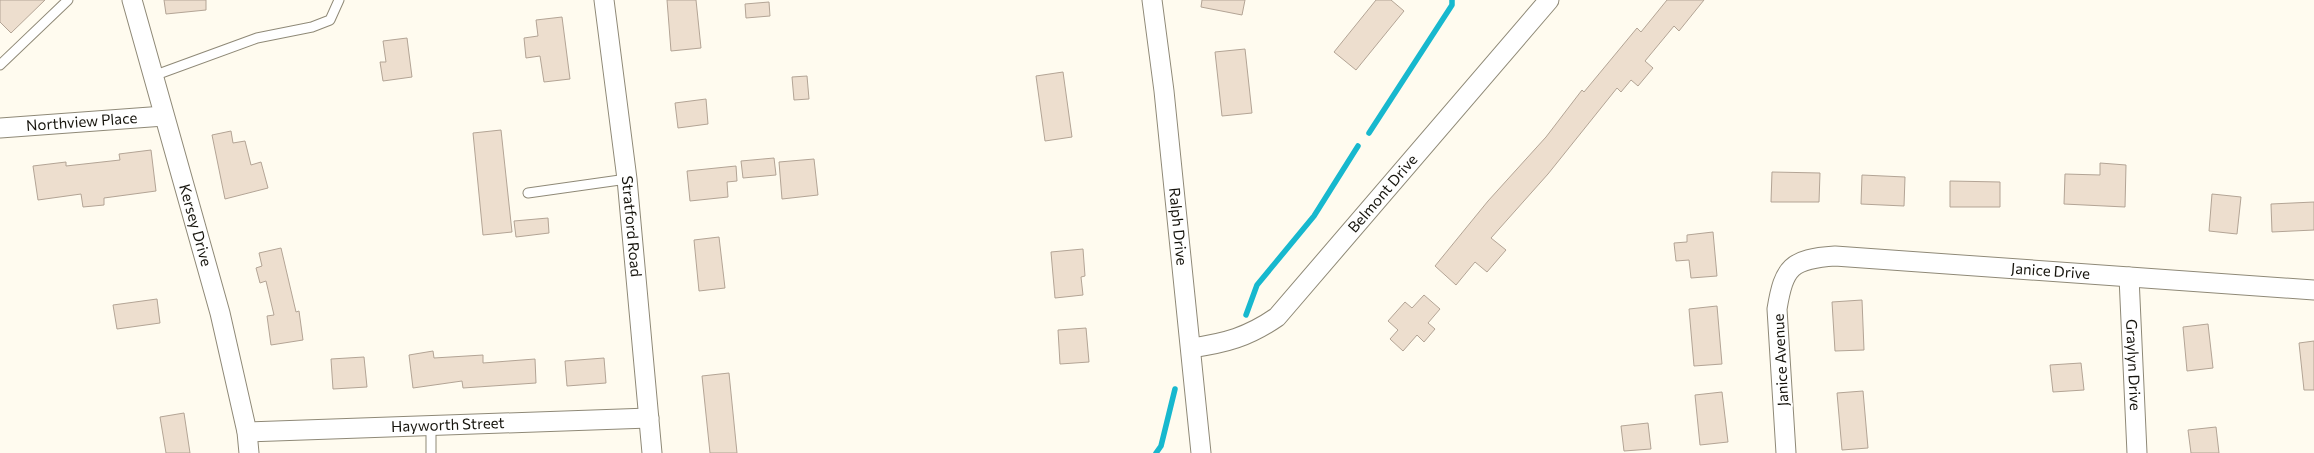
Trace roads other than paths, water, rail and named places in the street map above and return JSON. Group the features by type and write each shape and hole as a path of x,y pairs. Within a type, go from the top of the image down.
{"street":[{"name":"Kersey Drive","path":"132,0 220,313 247,432 249,453"},
{"name":"Stratford Road","path":"604,0 627,179 652,453"},
{"name":"Ralph Drive","path":"1152,0 1164,91 1200,453"},
{"name":"Belmont Drive","path":"1191,348 1234,340 1257,331 1277,316 1549,0"},
{"name":"Northview Place","path":"0,128 164,116"},
{"name":"Janice Drive","path":"1789,269 1810,258 1834,256 2314,290"},
{"name":"Janice Avenue","path":"1786,453 1777,309 1781,286 1789,269"},
{"name":"Graylyn Drive","path":"2128,277 2130,353 2137,453"},
{"name":"Hayworth Street","path":"247,432 649,418"}],"lane":[{"path":"0,64 68,0"},
{"path":"153,76 257,38 312,27 330,20 340,0"},
{"path":"528,193 627,179"},
{"path":"431,426 431,453"}],"waterway":[{"path":"1369,133 1452,5 1452,0"},
{"path":"1246,315 1257,285 1314,216 1358,146"},
{"path":"1156,453 1161,446 1175,389"}]}
